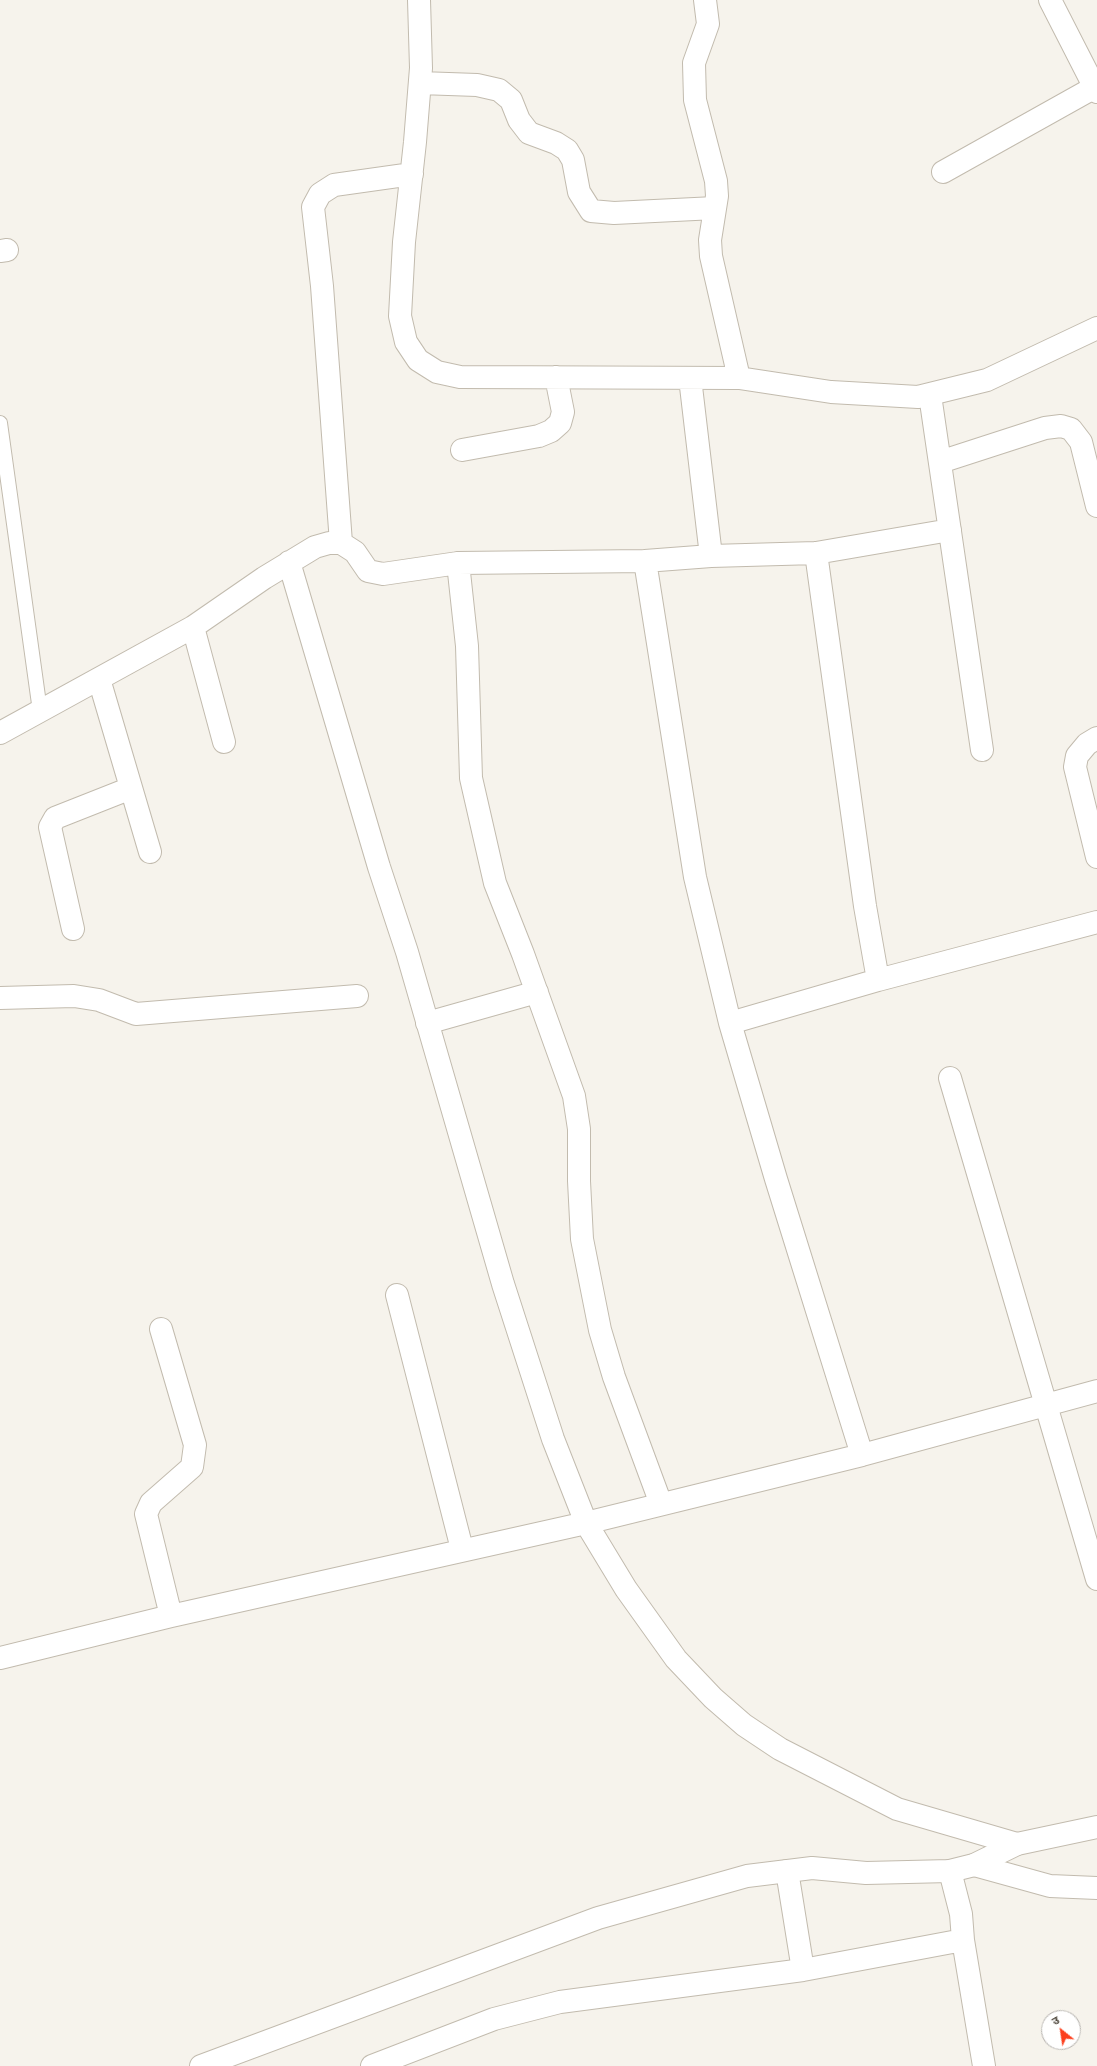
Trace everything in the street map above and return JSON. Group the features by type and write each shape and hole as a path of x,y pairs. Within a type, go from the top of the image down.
{"street":[{"path":"418,0 421,68 412,174 404,242 400,316 406,342 418,360 437,372 460,377 739,378 831,392 918,397 987,380 1097,328"},
{"path":"705,0 708,24 694,63 695,100 716,181 717,196 710,240 712,256 739,378"},
{"path":"942,172 1096,90 1050,0"},
{"path":"420,83 477,85 499,90 511,100 519,120 528,132 556,143 567,150 573,160 579,192 591,211 614,213 715,208"},
{"path":"341,543 322,286 313,207 320,194 334,184 412,174"},
{"path":"462,450 539,436 551,431 560,423 563,412 556,377"},
{"path":"690,378 711,556"},
{"path":"930,395 982,750"},
{"path":"940,462 1045,428 1061,426 1071,429 1081,442 1097,506"},
{"path":"0,733 193,627 289,562 314,547 329,543 341,543 355,552 368,571 383,574 458,563 645,561 711,556 816,553 950,530"},
{"path":"816,553 865,906 878,980"},
{"path":"645,561 694,877 730,1023 776,1179 862,1455"},
{"path":"289,562 427,1023 503,1284 552,1439 586,1523 626,1589 676,1658 713,1698 744,1725 780,1749 897,1808 1017,1844"},
{"path":"458,563 467,646 471,778 495,883 537,992 574,1096 579,1130 579,1182 582,1238 600,1330 614,1377 662,1504"},
{"path":"193,627 224,742"},
{"path":"99,679 150,852"},
{"path":"1097,738 1087,744 1078,756 1075,767 1097,857"},
{"path":"73,929 50,827 55,818 131,788"},
{"path":"730,1023 878,980 1097,922"},
{"path":"427,1023 537,992"},
{"path":"0,998 74,996 99,1000 136,1014 357,996"},
{"path":"950,1078 1097,1579"},
{"path":"397,1296 462,1550"},
{"path":"161,1328 195,1445 192,1467 151,1503 146,1514 171,1616"},
{"path":"0,1658 171,1616 586,1523 862,1455 1097,1391"},
{"path":"201,2066 598,1918 747,1876 812,1868 866,1873 950,1871 974,1865 1017,1844 1097,1827"},
{"path":"974,1865 1050,1886 1097,1888"},
{"path":"787,1871 803,1970"},
{"path":"950,1871 962,1914 963,1940 984,2066"},
{"path":"372,2066 494,2019 560,2002 803,1970 963,1940"}],"lane":[{"path":"0,424 40,711"}]}
